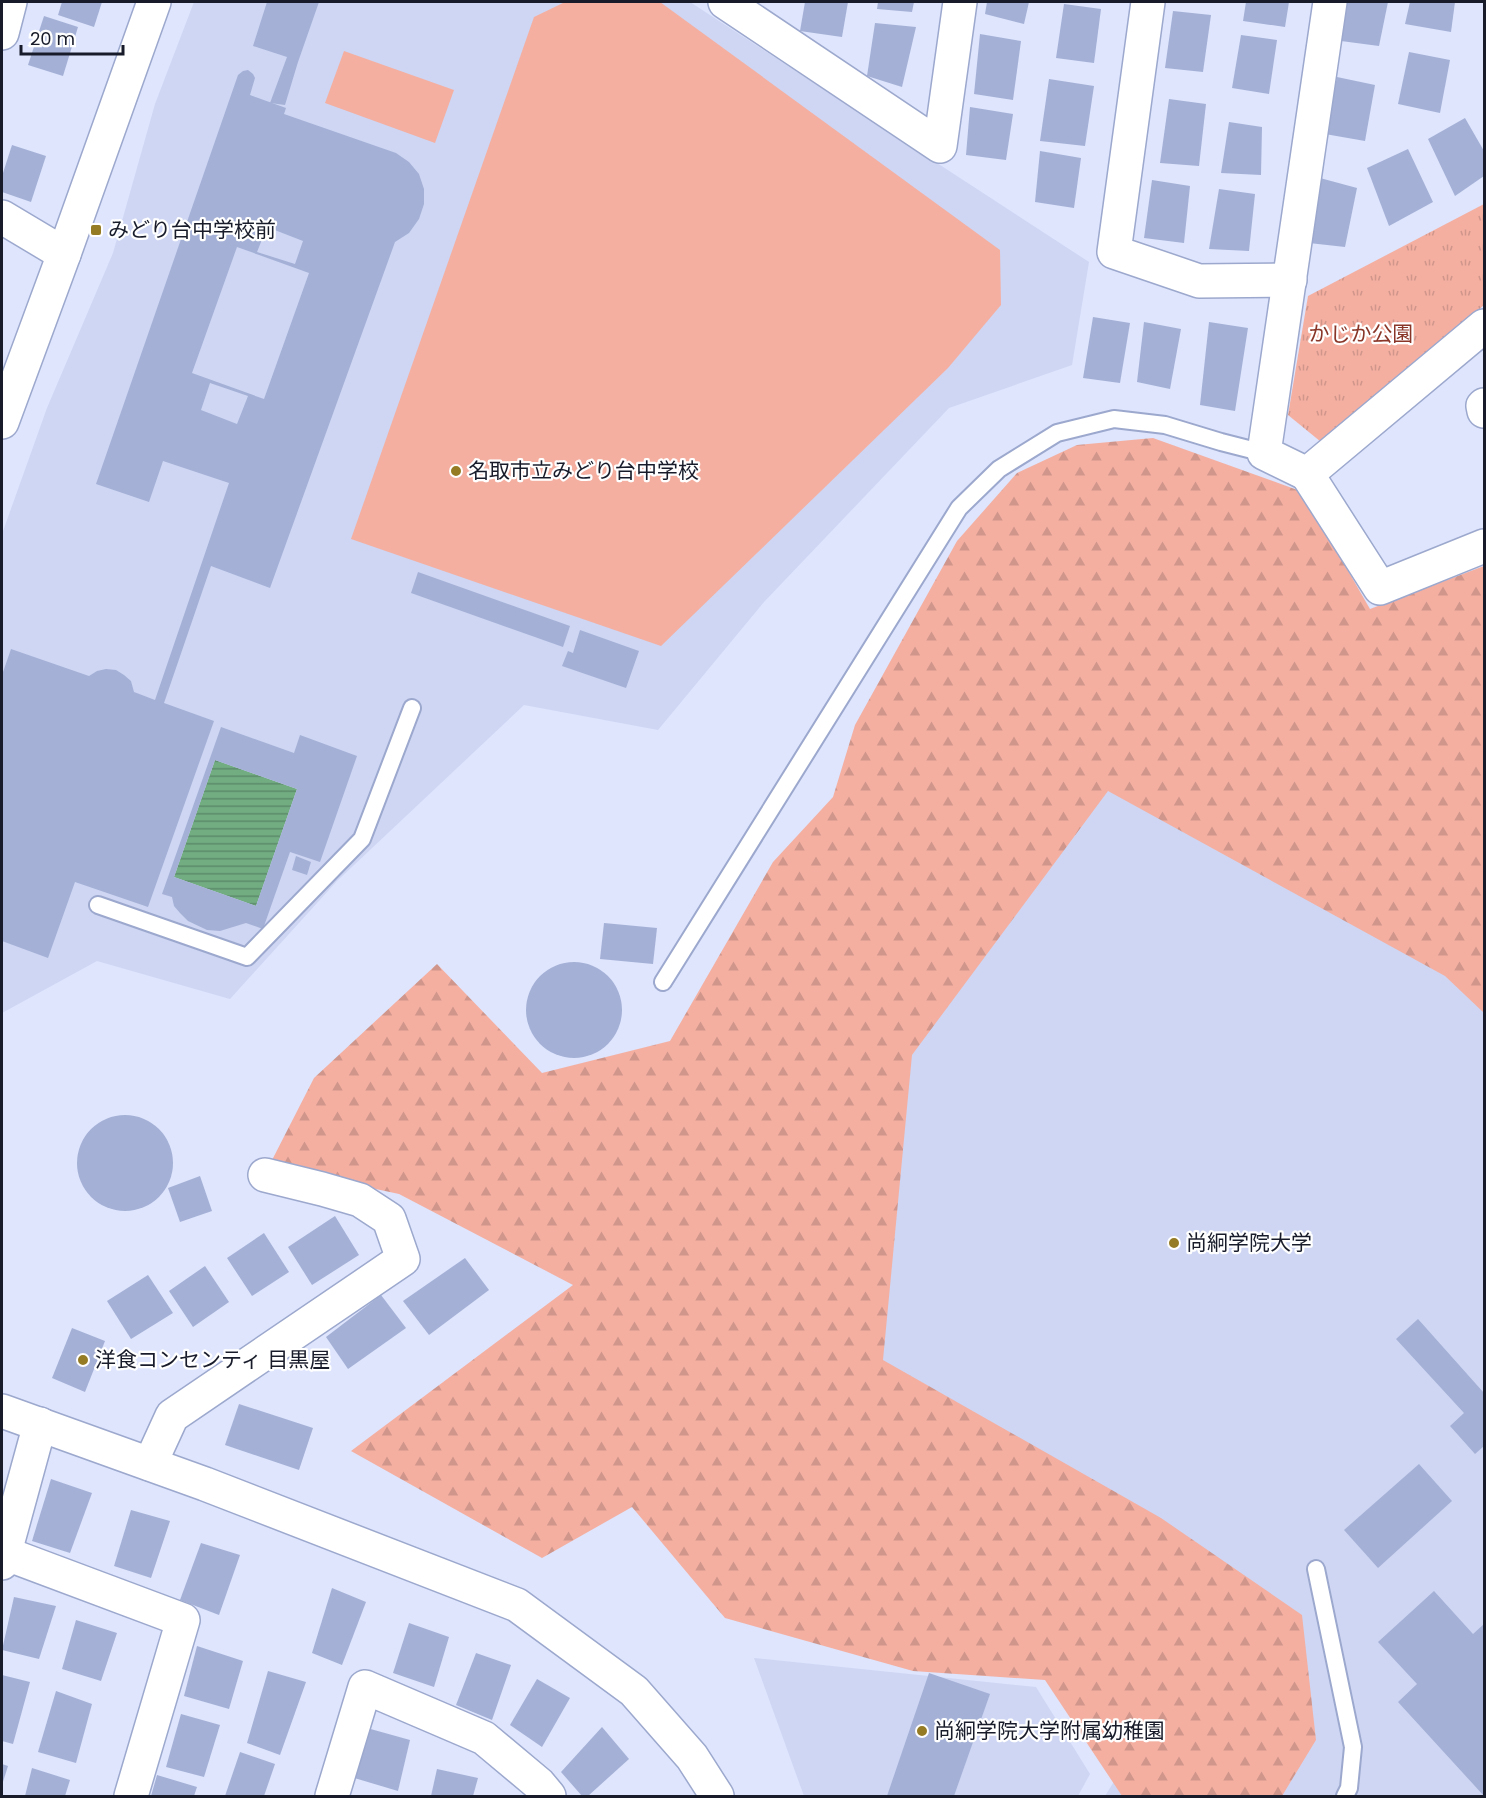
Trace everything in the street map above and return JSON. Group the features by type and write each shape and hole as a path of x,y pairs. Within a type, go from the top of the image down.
{"street":[{"path":"2,33 10,2"},
{"path":"2,422 154,2"},
{"path":"725,2 765,14 940,146 960,2"},
{"path":"1148,2 1114,252 1199,281 1290,280"},
{"path":"1330,2 1264,453 1307,474 1380,588 1485,546"},
{"path":"2,217 64,254"},
{"path":"1307,474 1485,326"},
{"path":"1485,405 1483,406 1485,411"},
{"path":"150,1464 172,1416 403,1259 388,1219 360,1200 265,1175"},
{"path":"2,1411 150,1464 517,1605 634,1691 692,1756 717,1797"},
{"path":"40,1424 3,1558 183,1620 131,1797"},
{"path":"332,1797 365,1687 484,1738 541,1792"}],"lane":[{"path":"663,982 958,508 999,469 1057,433 1114,419 1166,425 1264,453"},
{"path":"98,906 247,957 362,839 412,708"},
{"path":"1316,1569 1353,1747 1349,1788 1345,1797"}],"shaded area":[{"name":"名取市立みどり台中学校","path":"194,2 690,2 1089,262 1072,365 949,408 764,602 658,730 524,705 337,881 230,999 97,961 2,1013 2,534 47,408 113,253 155,104"},
{"name":"尚絅学院大学","path":"1068,726 1278,772 1484,1003 1484,1796 1105,1796 1225,1604 849,1452 880,1034"},
{"path":"215,760 297,789 256,906 174,877"},
{"name":"尚絅学院大学附属幼稚園","path":"754,1658 1036,1687 1090,1774 1078,1796 804,1796"}],"green space":[{"path":"565,2 660,2 1000,250 1001,305 948,368 661,646 351,539 534,17"},
{"path":"344,51 454,90 435,143 325,103"},
{"name":"かじか公園","path":"1484,204 1484,305 1326,446 1288,415 1308,296"},
{"path":"1153,438 1303,492 1370,609 1484,566 1484,1013 1445,976 1108,791 912,1055 883,1360 1161,1518 1302,1615 1316,1740 1282,1796 1122,1796 1045,1680 913,1671 725,1618 632,1507 542,1558 351,1451 573,1285 399,1194 269,1166 314,1078 437,964 542,1073 670,1041 773,862 833,797 855,725 957,541 1017,473 1077,445"}],"building":[{"path":"62,2 102,2 94,27 58,15"},
{"path":"267,2 319,2 285,105 270,103 287,57 253,46"},
{"path":"805,2 848,2 842,37 800,31"},
{"path":"878,2 914,2 912,12 877,9"},
{"path":"987,2 1029,2 1024,24 985,14"},
{"path":"1246,2 1289,2 1285,27 1243,21"},
{"path":"1345,2 1388,2 1379,46 1341,41"},
{"path":"1410,2 1455,2 1451,32 1405,24"},
{"path":"1064,4 1101,9 1094,63 1056,58"},
{"path":"1173,11 1211,15 1203,72 1165,68"},
{"path":"44,16 78,27 63,76 28,65"},
{"path":"875,23 916,27 902,87 867,76"},
{"path":"980,34 1021,41 1013,100 974,94"},
{"path":"1241,35 1277,40 1269,94 1232,88"},
{"path":"1409,52 1450,60 1440,113 1398,104"},
{"path":"248,70 255,78 250,95 286,108 284,114 396,153 409,162 419,174 424,189 424,204 419,219 409,233 395,242 270,588 211,566 164,703 214,721 148,907 75,882 48,958 2,941 2,675 11,649 89,676 106,669 116,670 131,681 134,692 155,700 229,483 163,461 149,502 96,484 238,75","holes":["267,227 303,241 295,264 257,252","237,247 309,273 264,399 192,373","210,383 248,396 237,424 201,410"]},
{"path":"1337,77 1375,85 1365,141 1325,134"},
{"path":"1049,79 1094,86 1085,146 1040,141"},
{"path":"1169,99 1206,104 1199,166 1160,163"},
{"path":"970,107 1013,114 1006,160 966,155"},
{"path":"1465,118 1484,151 1484,176 1455,196 1428,139"},
{"path":"1229,122 1262,127 1261,175 1221,173"},
{"path":"12,145 46,156 31,202 2,192 2,176"},
{"path":"1408,149 1433,202 1389,226 1367,168"},
{"path":"1040,151 1081,158 1074,208 1035,202"},
{"path":"1320,178 1357,188 1345,247 1309,243"},
{"path":"1152,180 1190,186 1184,243 1144,238"},
{"path":"1219,189 1255,194 1249,251 1209,249"},
{"path":"1093,317 1130,323 1120,383 1083,378"},
{"path":"1144,322 1181,329 1170,389 1137,382"},
{"path":"1209,322 1248,328 1235,411 1200,405"},
{"path":"418,572 570,626 563,647 411,593"},
{"path":"580,630 639,651 626,688 562,666 568,651 573,653"},
{"path":"221,727 294,753 300,735 357,756 320,862 290,852 263,929 246,923 220,931 207,930 188,921 174,906 172,897 162,894","holes":["215,760 297,789 256,906 174,877"]},
{"path":"296,856 311,862 307,875 292,870"},
{"path":"604,923 657,928 653,964 600,959"},
{"path":"574,962 592,966 608,976 618,992 622,1010 618,1028 608,1044 592,1054 574,1058 556,1054 540,1044 530,1028 526,1010 530,992 540,976 556,966"},
{"path":"125,1115 143,1119 159,1129 169,1145 173,1163 169,1181 159,1197 143,1207 125,1211 107,1207 91,1197 81,1181 77,1163 81,1145 91,1129 107,1119"},
{"path":"200,1176 212,1211 180,1222 168,1188"},
{"path":"335,1216 359,1255 312,1285 288,1247"},
{"path":"264,1233 289,1272 252,1296 227,1258"},
{"path":"465,1258 489,1290 429,1335 403,1301"},
{"path":"205,1266 229,1302 193,1327 169,1291"},
{"path":"148,1275 173,1313 131,1339 107,1301"},
{"path":"381,1295 406,1328 348,1369 326,1337"},
{"path":"1418,1319 1484,1393 1484,1446 1475,1454 1450,1426 1464,1413 1396,1339"},
{"path":"72,1328 105,1341 85,1392 52,1378"},
{"path":"239,1404 313,1428 299,1470 225,1445"},
{"path":"1419,1464 1452,1501 1378,1568 1344,1530"},
{"path":"51,1479 92,1493 70,1553 32,1541"},
{"path":"131,1510 170,1521 151,1578 114,1566"},
{"path":"201,1543 240,1555 219,1615 180,1600"},
{"path":"332,1588 366,1602 342,1665 312,1653"},
{"path":"1434,1591 1473,1634 1484,1624 1484,1796 1398,1702 1417,1684 1378,1642"},
{"path":"14,1597 56,1606 39,1659 2,1650"},
{"path":"76,1620 117,1633 101,1681 62,1669"},
{"path":"409,1623 449,1637 434,1687 393,1673"},
{"path":"197,1646 243,1661 229,1709 184,1696"},
{"path":"476,1653 511,1665 492,1720 456,1705"},
{"path":"268,1671 306,1682 280,1755 247,1743"},
{"path":"929,1673 990,1694 954,1796 887,1796"},
{"path":"2,1675 30,1682 13,1744 2,1741"},
{"path":"537,1679 570,1698 542,1747 510,1725"},
{"path":"56,1691 92,1704 76,1763 38,1752"},
{"path":"181,1714 220,1725 204,1777 166,1767"},
{"path":"602,1727 629,1759 588,1796 582,1796 561,1772"},
{"path":"367,1728 410,1740 398,1791 351,1777"},
{"path":"240,1752 275,1764 264,1796 225,1796"},
{"path":"2,1764 8,1766 2,1785"},
{"path":"32,1768 70,1780 65,1796 25,1796"},
{"path":"437,1769 478,1778 473,1796 431,1796"},
{"path":"157,1775 197,1787 194,1796 151,1796"}],"place":[{"name":"みどり台中学校前","path":"96,230"},
{"name":"名取市立みどり台中学校","path":"456,471"},
{"name":"尚絅学院大学","path":"1174,1243"},
{"name":"洋食コンセンティ 目黒屋","path":"83,1360"},
{"name":"尚絅学院大学附属幼稚園","path":"922,1731"}]}
